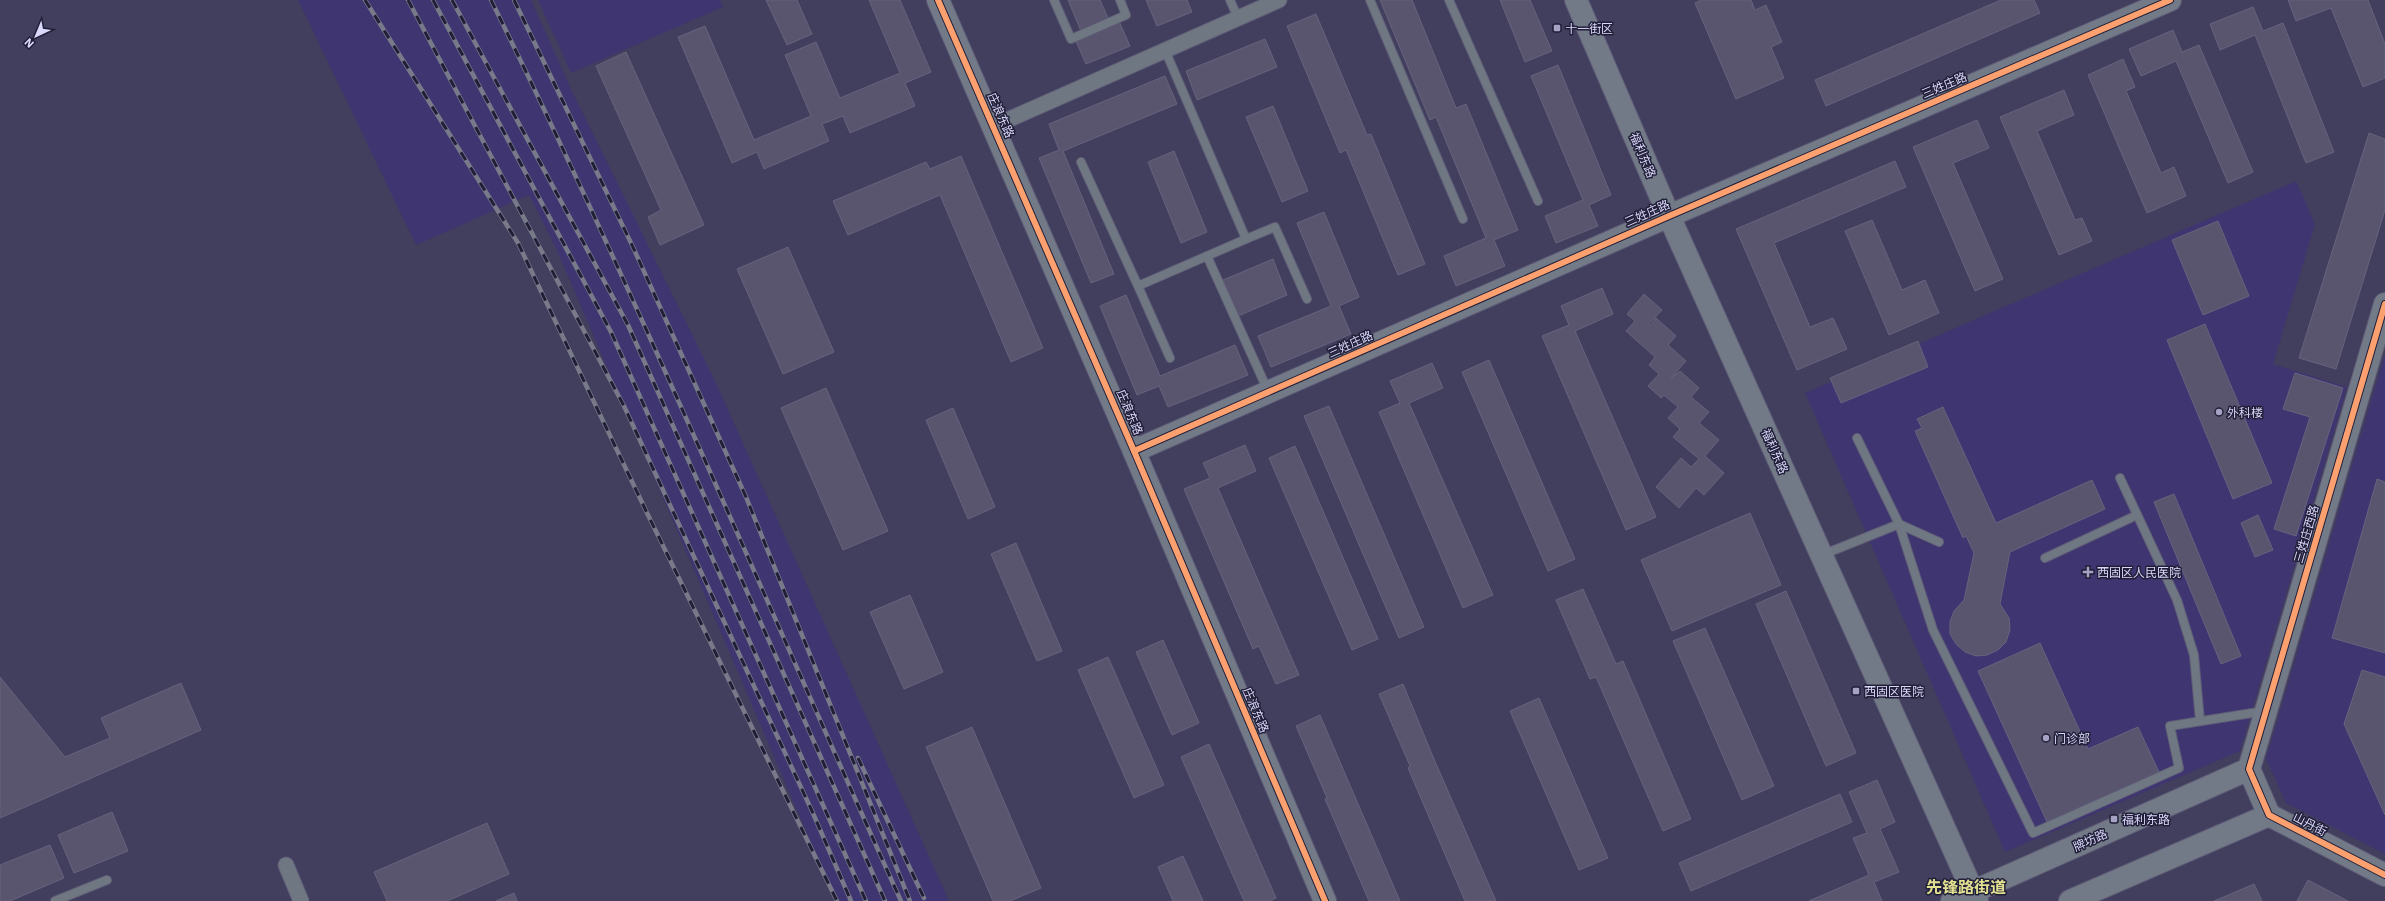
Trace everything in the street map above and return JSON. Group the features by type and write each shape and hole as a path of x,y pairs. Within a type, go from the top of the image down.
{"street":[{"name":"庄浪东路","path":"938,0 1134,451 1325,901"},
{"path":"994,126 1279,0"},
{"name":"福利东路","path":"1576,0 1669,216 1975,896"},
{"name":"三姓庄路","path":"1134,451 1669,216 2170,0"},
{"name":"三姓庄西路","path":"2249,770 2385,304"},
{"path":"2070,901 2269,815 2249,770"},
{"name":"牌坊路","path":"1952,901 1975,896 2249,770"},
{"name":"山丹街","path":"2269,815 2385,875"},
{"path":"286,865 301,901"}],"lane":[{"path":"1054,0 1071,39 1126,15 1120,0"},
{"path":"1230,0 1238,18"},
{"path":"1370,0 1463,219"},
{"path":"1449,0 1538,201"},
{"path":"1165,50 1246,239"},
{"path":"1081,162 1170,358"},
{"path":"1138,286 1275,226 1306,299"},
{"path":"1207,256 1268,392"},
{"path":"1857,438 1899,524 1933,630 2032,833 2179,768 2170,726 2266,711"},
{"path":"2120,478 2177,600 2194,655 2200,721"},
{"path":"2045,558 2137,516"},
{"path":"1822,555 1899,524 1939,542"},
{"path":"55,901 107,880"}],"shaded area":[{"path":"298,0 531,0 571,89 715,381 949,901 836,901 556,248 529,195 416,245"},
{"path":"538,0 720,0 723,7 571,73"},
{"name":"西固区人民医院","path":"2296,181 2315,224 2273,364 2347,387 2240,751 2005,852 1805,393"},
{"path":"2385,354 2385,854 2286,803 2266,759"}],"building":[{"path":"766,0 797,0 812,34 787,45"},
{"path":"869,0 900,0 931,72 905,83 915,106 850,133 843,116 822,124 829,141 764,169 757,152 732,163 678,37 705,26 754,140 811,116 785,55 816,42 840,98 900,73"},
{"path":"1068,0 1100,0 1109,20 1081,31"},
{"path":"1146,0 1187,0 1192,12 1157,26"},
{"path":"1380,0 1412,0 1456,108 1466,104 1518,230 1494,240 1505,266 1456,286 1444,256 1486,238 1436,117 1430,120"},
{"path":"1500,0 1530,0 1552,51 1525,62"},
{"path":"1701,0 1751,0 1755,10 1766,5 1782,42 1771,47 1784,78 1736,99 1695,3"},
{"path":"2001,0 2034,0 2040,13 1826,106 1815,80"},
{"path":"2288,0 2368,0 2385,44 2385,78 2363,87 2331,8 2296,21"},
{"path":"2253,7 2263,31 2283,23 2334,152 2306,163 2255,35 2220,50 2210,24"},
{"path":"1316,14 1367,135 1371,134 1425,264 1398,275 1346,150 1340,153 1287,26"},
{"path":"1119,21 1130,46 1086,64 1075,39"},
{"path":"2173,30 2182,52 2199,45 2253,172 2228,183 2176,61 2141,76 2129,49"},
{"path":"1265,39 1277,67 1197,100 1186,71"},
{"path":"626,52 704,225 660,245 648,217 661,210 596,66"},
{"path":"2123,59 2135,87 2126,91 2161,173 2174,167 2186,196 2147,213 2088,75"},
{"path":"1558,65 1611,195 1589,205 1598,226 1556,243 1545,216 1583,200 1531,76"},
{"path":"1165,76 1177,104 1063,151 1114,274 1091,283 1039,158 1059,150 1049,124"},
{"path":"2064,90 2074,115 2037,131 2075,220 2082,218 2092,241 2059,255 2000,117"},
{"path":"1273,106 1308,191 1282,202 1246,117"},
{"path":"1977,120 1989,148 1953,163 2003,279 1975,291 1913,147"},
{"path":"2369,133 2385,139 2385,210 2336,369 2299,358"},
{"path":"1174,151 1207,232 1181,243 1148,162"},
{"path":"961,156 1043,348 1011,362 940,195 848,235 833,201 926,162 930,169"},
{"path":"1895,161 1906,187 1774,243 1810,327 1833,318 1847,349 1797,370 1736,229"},
{"path":"1324,212 1359,297 1339,306 1351,334 1271,367 1258,336 1331,306 1297,223"},
{"path":"1872,220 1902,290 1925,280 1939,313 1889,335 1845,231"},
{"path":"2218,221 2249,296 2203,315 2172,240"},
{"path":"788,247 834,352 783,374 737,269"},
{"path":"1273,259 1287,295 1238,316 1223,280"},
{"path":"1602,288 1613,314 1575,331 1656,517 1626,530 1542,336 1569,325 1561,306"},
{"path":"1644,294 1662,310 1649,324 1650,326 1656,318 1676,336 1668,345 1686,361 1671,378 1680,371 1699,388 1691,397 1709,412 1699,423 1719,440 1705,456 1724,473 1704,495 1696,488 1679,508 1656,487 1681,458 1691,467 1699,459 1673,437 1680,429 1668,418 1678,407 1664,395 1661,398 1648,386 1659,374 1649,365 1655,357 1626,331 1635,321 1627,314"},
{"path":"1126,295 1160,376 1235,345 1248,375 1168,407 1159,386 1137,395 1100,306"},
{"name":"外科楼","path":"2205,324 2272,483 2233,499 2167,340"},
{"path":"1918,341 1928,367 1841,403 1830,378"},
{"path":"1489,360 1575,559 1548,571 1462,372"},
{"path":"1432,363 1443,388 1409,403 1493,595 1463,608 1379,412 1400,403 1390,381"},
{"path":"2295,373 2343,388 2296,536 2274,529 2310,417 2283,409"},
{"path":"826,388 888,531 843,550 781,408"},
{"path":"1329,406 1424,627 1399,638 1304,416"},
{"path":"1943,407 1996,523 2092,480 2105,509 2010,552 2000,604 2009,618 2010,630 2006,642 1998,650 1987,655 1976,656 1965,652 1956,644 1950,634 1950,622 1954,611 1964,600 1974,553 1966,536 1963,538 1915,431 1922,428 1917,419"},
{"path":"953,408 995,507 968,519 926,420"},
{"path":"1245,445 1256,471 1218,488 1299,675 1276,684 1259,646 1253,649 1184,489 1210,478 1203,463"},
{"path":"1295,446 1378,639 1352,650 1269,458"},
{"path":"2377,479 2385,482 2385,653 2332,638"},
{"path":"2174,494 2241,656 2221,664 2154,502"},
{"path":"1750,513 1781,585 1672,631 1641,560"},
{"path":"2258,515 2273,550 2255,557 2241,523"},
{"path":"1016,543 1062,651 1037,661 991,554"},
{"path":"1583,589 1616,664 1623,661 1691,819 1663,831 1596,677 1590,679 1556,600"},
{"path":"1786,591 1856,753 1826,766 1756,604"},
{"path":"910,595 943,672 904,689 870,612"},
{"path":"1705,628 1774,786 1742,800 1673,641"},
{"path":"1163,640 1199,723 1172,735 1136,652"},
{"name":"门诊部","path":"2040,643 2088,749 2138,727 2159,772 2047,822 1978,671"},
{"path":"1108,657 1164,785 1134,798 1078,670"},
{"path":"2362,670 2385,677 2385,815 2344,724"},
{"path":"0,677 65,757 110,738 101,718 181,683 201,730 0,818"},
{"path":"1403,684 1496,901 1465,901 1408,768 1410,766 1379,694"},
{"path":"1539,698 1608,858 1579,870 1510,711"},
{"path":"1320,715 1400,901 1369,901 1325,799 1327,798 1296,726"},
{"path":"972,727 1041,888 1010,901 993,901 926,747"},
{"path":"1209,744 1276,898 1270,901 1244,901 1181,757"},
{"path":"1877,780 1895,822 1880,829 1899,872 1874,882 1882,901 1809,901 1869,875 1853,838 1867,833 1849,792"},
{"path":"1840,794 1852,822 1691,891 1679,863"},
{"path":"112,812 128,851 74,873 58,835"},
{"path":"487,823 509,874 447,901 387,901 374,872"},
{"path":"50,845 64,878 10,901 0,901 0,865"},
{"path":"1183,856 1203,901 1173,901 1158,867"},
{"path":"2308,880 2348,901 2297,901"},
{"path":"2254,884 2262,901 2214,901"},
{"path":"514,893 517,901 496,901"}],"railway":[{"path":"365,0 518,243 648,515 837,901"},
{"path":"408,0 624,406 812,811 851,901"},
{"path":"433,0 611,332 866,901"},
{"path":"452,0 628,325 885,901"},
{"path":"491,0 598,223 901,901"},
{"path":"514,0 632,245 746,497 910,901"},
{"path":"858,758 924,898"}],"cycle path":[{"path":"938,0 1134,451 1325,901"},
{"path":"1134,451 1669,216 2170,0"},
{"path":"2385,304 2249,769 2269,815 2385,875"}],"place":[{"name":"十一街区","path":"1557,28"},
{"name":"外科楼","path":"2219,412"},
{"name":"西固区人民医院","path":"2088,572"},
{"name":"西固区医院","path":"1856,691"},
{"name":"门诊部","path":"2046,738"},
{"name":"福利东路","path":"2114,819"}],"district":[{"name":"先锋路街道","path":"1966,887"}]}
